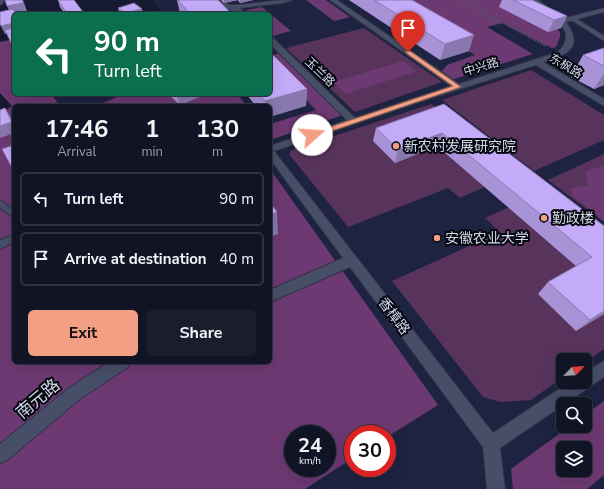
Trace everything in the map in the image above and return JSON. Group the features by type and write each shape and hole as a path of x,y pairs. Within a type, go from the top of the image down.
{"street":[{"path":"217,0 221,4 236,7 289,0"},
{"path":"333,0 458,87"},
{"path":"534,0 561,21 569,31 571,38 567,50 561,54"},
{"path":"236,7 241,12"},
{"path":"561,21 604,10"},
{"name":"玉兰路","path":"272,42 353,121"},
{"name":"中兴路","path":"272,150 353,121 561,54"},
{"name":"东枫路","path":"537,62 604,103"},
{"name":"香樟路","path":"272,154 491,444"},
{"path":"272,295 352,260"},
{"name":"南元路","path":"0,455 72,394 119,364"},
{"path":"592,376 604,368"},
{"path":"496,489 491,444 574,389"}],"lane":[{"path":"572,18 604,39"},
{"path":"0,203 12,213"},
{"path":"0,245 12,239"}],"path":[{"path":"460,0 561,54"}],"shaded area":[{"name":"安徽农业大学","path":"152,0 604,0 604,489 0,489 0,116 12,327 12,364 272,364 272,104 34,104 56,96 272,96 272,12 162,12"},
{"path":"306,0 326,0 350,17 334,21"},
{"path":"386,0 523,0 552,23 560,32 560,37 556,47 552,48 503,23 487,27 533,54 451,80 441,73 447,65 475,55"},
{"path":"262,7 268,12 248,12 246,10"},
{"path":"272,15 291,31 273,36 272,35"},
{"path":"364,28 442,82 355,112 286,48"},
{"path":"12,39 12,96 52,96 58,104 12,104 12,106 0,93 0,42"},
{"path":"280,53 343,115 272,139 272,123 316,110 272,65 272,55"},
{"path":"403,61 417,71 346,94 333,82"},
{"path":"531,70 604,115 604,140 534,171 442,100"},
{"path":"119,96 239,96 245,104 101,104"},
{"path":"431,104 518,172 460,198 448,188 348,227 289,154 292,150"},
{"path":"12,106 12,364 272,364 272,172 438,405 396,431 396,425 344,425 344,464 336,469 336,425 284,425 284,477 324,477 305,489 0,489 0,114"},
{"path":"604,154 604,222 548,180"},
{"path":"604,166 604,221 573,196 570,189 588,186 585,171"},
{"path":"543,192 604,241 604,349 592,357 592,353 556,353 556,382 531,400 500,402 483,397 392,281 500,232 485,218"},
{"path":"604,401 604,475 587,489 513,489 511,469 560,433 592,433 592,410"}],"building":[{"path":"5,0 22,0 23,3 7,6"},
{"path":"58,0 74,0 83,12 66,12"},
{"path":"178,0 218,0 230,12 188,12"},
{"path":"374,0 412,0 474,35 445,44"},
{"path":"513,0 532,0 567,16 554,20"},
{"path":"134,3 142,9 124,12 118,8"},
{"path":"13,9 15,12 12,12 12,23 1,26 0,12"},
{"path":"12,28 12,45 5,30"},
{"path":"604,48 604,66 583,55"},
{"path":"272,54 307,89 265,101 260,96 272,96"},
{"path":"444,104 604,226 604,311 590,320 548,282 592,257 442,133 398,149 376,128"},
{"path":"5,108 12,122 0,126 0,110"},
{"path":"12,146 11,166 2,149"},
{"path":"272,205 277,212 272,214"}],"place":[{"name":"新农村发展研究院","path":"396,146"},
{"name":"勤政楼","path":"544,218"},
{"name":"安徽农业大学","path":"437,238"}],"route":[{"path":"312,135 458,87 408,52"}]}
